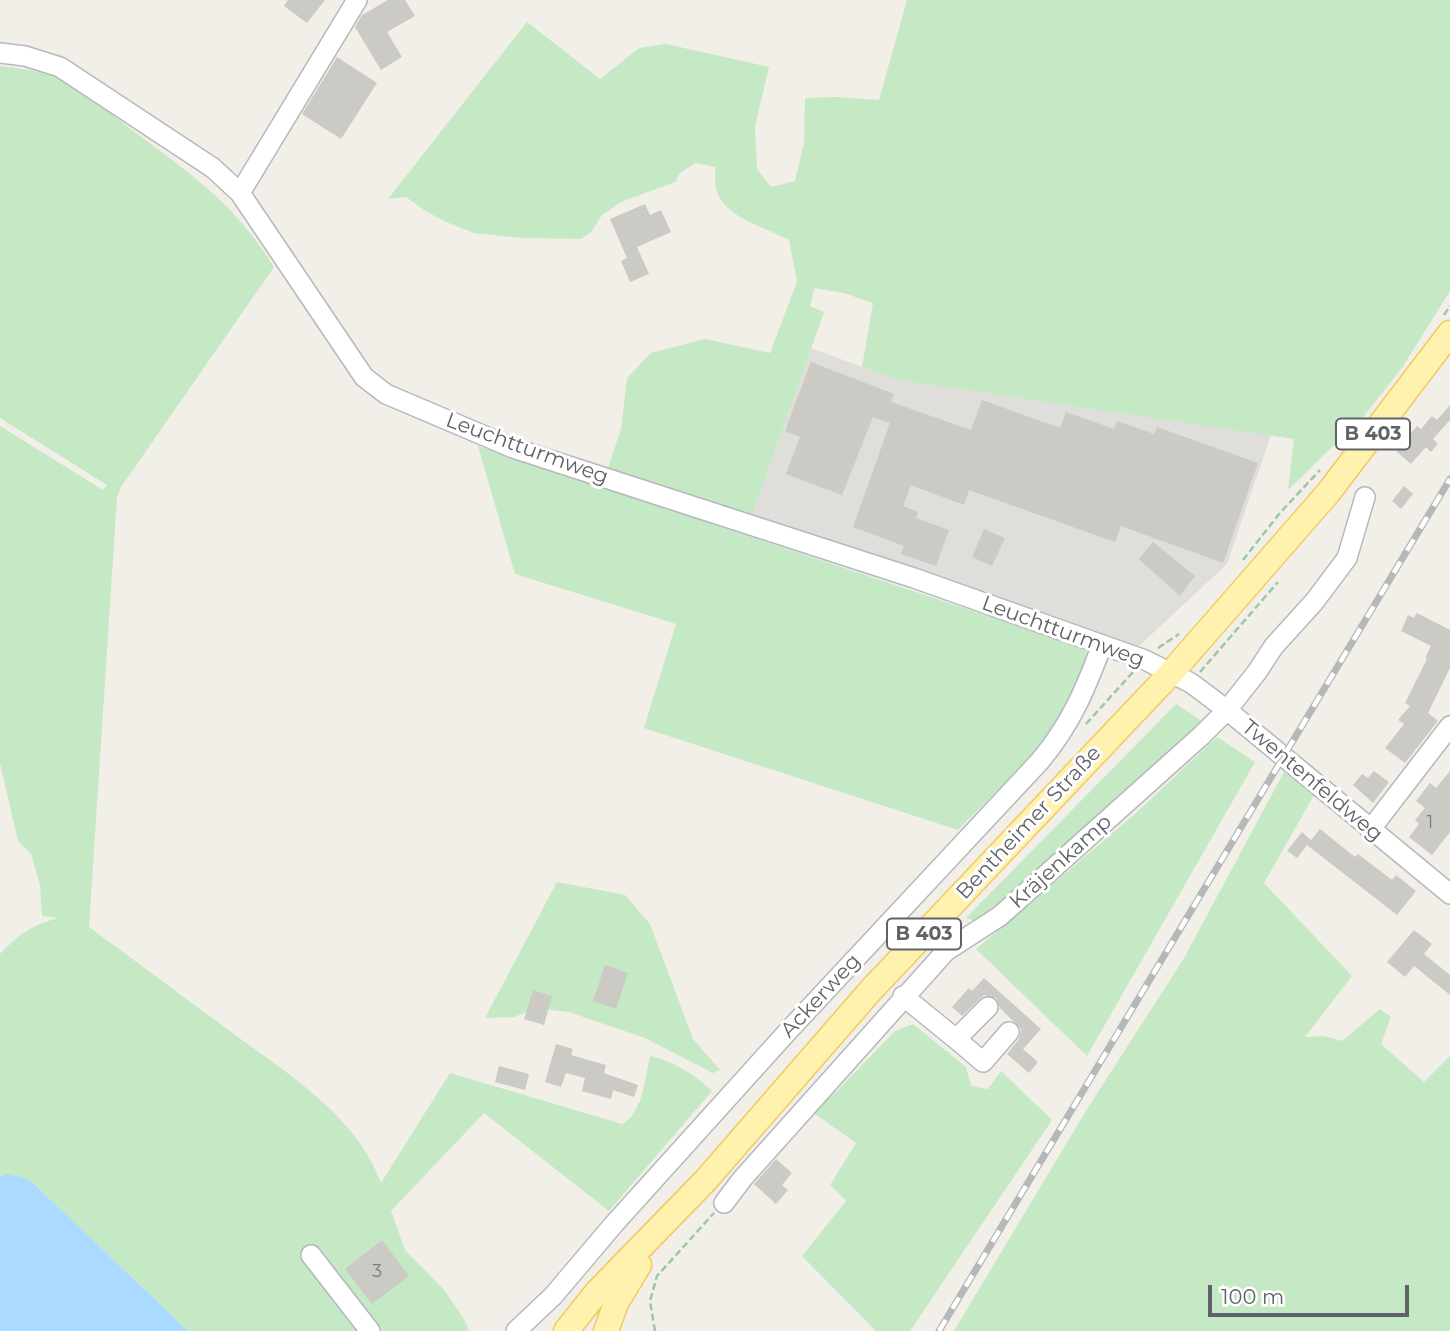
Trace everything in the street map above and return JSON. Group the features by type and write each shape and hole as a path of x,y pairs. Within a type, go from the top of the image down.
{"main road":[{"name":"Bentheimer Straße","path":"566,1331 597,1292 687,1199 871,990 1171,673 1328,493 1449,338"},
{"path":"606,1331 629,1278 687,1199"},
{"path":"557,1331 597,1292"}],"street":[{"path":"240,193 357,0"},
{"name":"Leuchtturmweg","path":"0,53 25,56 60,67 213,169 240,193 364,377 386,394 513,448 914,579 1145,660 1171,673"},
{"name":"Kräjenkamp","path":"724,1203 903,996 946,951 1000,916 1202,737 1227,710 1257,672 1273,646 1314,602 1347,558 1364,497"},
{"name":"Ackerweg","path":"516,1331 553,1296 614,1224 789,1030 1040,761 1058,739 1079,705 1102,645"},
{"name":"Twentenfeldweg","path":"1171,673 1191,682 1227,710 1450,894"},
{"path":"1370,830 1450,726"},
{"path":"903,996 983,1062 1009,1032"},
{"path":"956,1039 988,1007"},
{"path":"311,1255 370,1331"}],"path":[{"path":"655,1331 650,1301 657,1276 724,1203"}],"shaded area":[{"path":"811,348 897,380 1271,435 1227,564 1137,648 750,522"}],"green space":[{"path":"907,0 1450,0 1450,291 1402,368 1363,417 1288,490 1294,439 897,380 862,367 873,303 844,293 814,288 810,306 824,312 750,522 607,471 621,429 627,378 651,353 705,339 770,353 797,282 789,240 736,214 726,206 715,183 716,167 695,163 680,173 675,182 621,202 602,215 591,232 581,239 522,238 474,233 427,212 406,197 388,199 527,22 600,79 639,48 666,44 769,67 755,126 757,169 771,187 795,181 804,143 805,98 879,100"},
{"path":"0,66 53,76 92,99 209,190 243,224 274,267 121,487 117,497 89,927 314,1094 354,1135 370,1158 381,1183 450,1073 622,1124 635,1112 639,1103 650,1056 684,1069 712,1091 609,1211 484,1113 391,1211 405,1250 444,1290 469,1331 188,1331 34,1184 13,1175 0,1177 0,954 26,931 59,918 42,916 40,885 31,854 18,841 0,763 0,426 103,490 107,485 0,418"},
{"path":"478,446 1072,644 1087,652 1073,694 1061,718 1040,746 958,830 644,728 676,624 515,574"},
{"path":"1176,704 1202,721 998,904 976,921 966,918"},
{"path":"1217,737 1255,762 1087,1056 976,949 1135,814"},
{"path":"1284,772 1314,795 1264,883 1352,976 1305,1037 1324,1036 1342,1041 1380,1009 1391,1017 1381,1044 1424,1082 1450,1056 1450,1331 954,1331 1089,1106 1183,960"},
{"path":"557,882 625,895 650,924 693,1039 720,1070 713,1073 645,1038 569,1012 535,1008 514,1017 485,1018"},
{"path":"913,1024 966,1067 971,1086 988,1089 1001,1071 1052,1120 910,1331 876,1331 802,1256 846,1201 830,1185 856,1143 812,1112 836,1092 895,1031"}],"water":[{"path":"6,1174 22,1177 34,1184 188,1331 0,1331 0,1177"}],"building":[{"path":"288,0 325,0 307,23 284,6"},
{"path":"388,0 405,0 415,16 387,32 402,57 381,70 355,27 362,15"},
{"path":"337,57 377,83 341,139 302,114"},
{"path":"645,204 650,215 661,210 671,232 637,247 649,274 630,282 621,261 627,258 610,219"},
{"path":"811,362 894,394 891,402 971,430 982,400 1060,428 1066,412 1114,429 1117,421 1154,434 1157,427 1258,463 1223,563 1121,526 1115,542 969,490 964,505 911,485 903,506 918,512 916,518 949,530 936,566 901,554 904,546 853,527 890,423 873,417 842,495 786,474 800,437 785,431"},
{"path":"1450,405 1450,420 1433,439 1438,444 1431,452 1426,447 1411,464 1396,451 1417,426 1421,429 1432,416 1437,420"},
{"path":"1404,486 1413,494 1401,509 1392,501"},
{"path":"984,529 1005,538 992,566 972,557"},
{"path":"1153,542 1195,576 1180,596 1139,559"},
{"path":"1417,613 1450,630 1450,668 1428,713 1438,721 1405,763 1385,748 1404,724 1398,720 1410,706 1405,703 1431,646 1401,631 1408,615 1414,618"},
{"path":"1374,771 1389,782 1373,803 1353,785 1362,774 1368,778"},
{"path":"1450,771 1450,832 1432,855 1409,837 1419,824 1415,820 1425,808 1416,801 1430,783 1436,788"},
{"path":"1320,829 1355,857 1358,854 1392,880 1396,875 1416,891 1397,915 1307,845"},
{"path":"1302,832 1311,840 1297,858 1287,851"},
{"path":"1414,930 1432,944 1424,954 1450,975 1450,995 1414,966 1405,977 1387,962"},
{"path":"605,965 628,973 616,1009 593,1001"},
{"path":"984,978 1041,1029 1023,1049 1038,1062 1029,1073 1007,1054 1019,1039 1021,1029 1000,1008 996,998 984,995 962,1016 952,1007 969,988 972,991"},
{"path":"533,990 552,996 544,1025 524,1019"},
{"path":"556,1044 573,1049 571,1055 606,1065 604,1073 638,1085 634,1097 613,1090 611,1099 582,1091 585,1078 566,1073 561,1087 545,1082"},
{"path":"499,1066 529,1074 525,1090 495,1082"},
{"path":"776,1159 792,1173 782,1185 788,1190 776,1204 754,1184"},
{"path":"382,1240 409,1276 372,1304 345,1269"}],"railway":[{"path":"939,1331 1450,479"}]}
